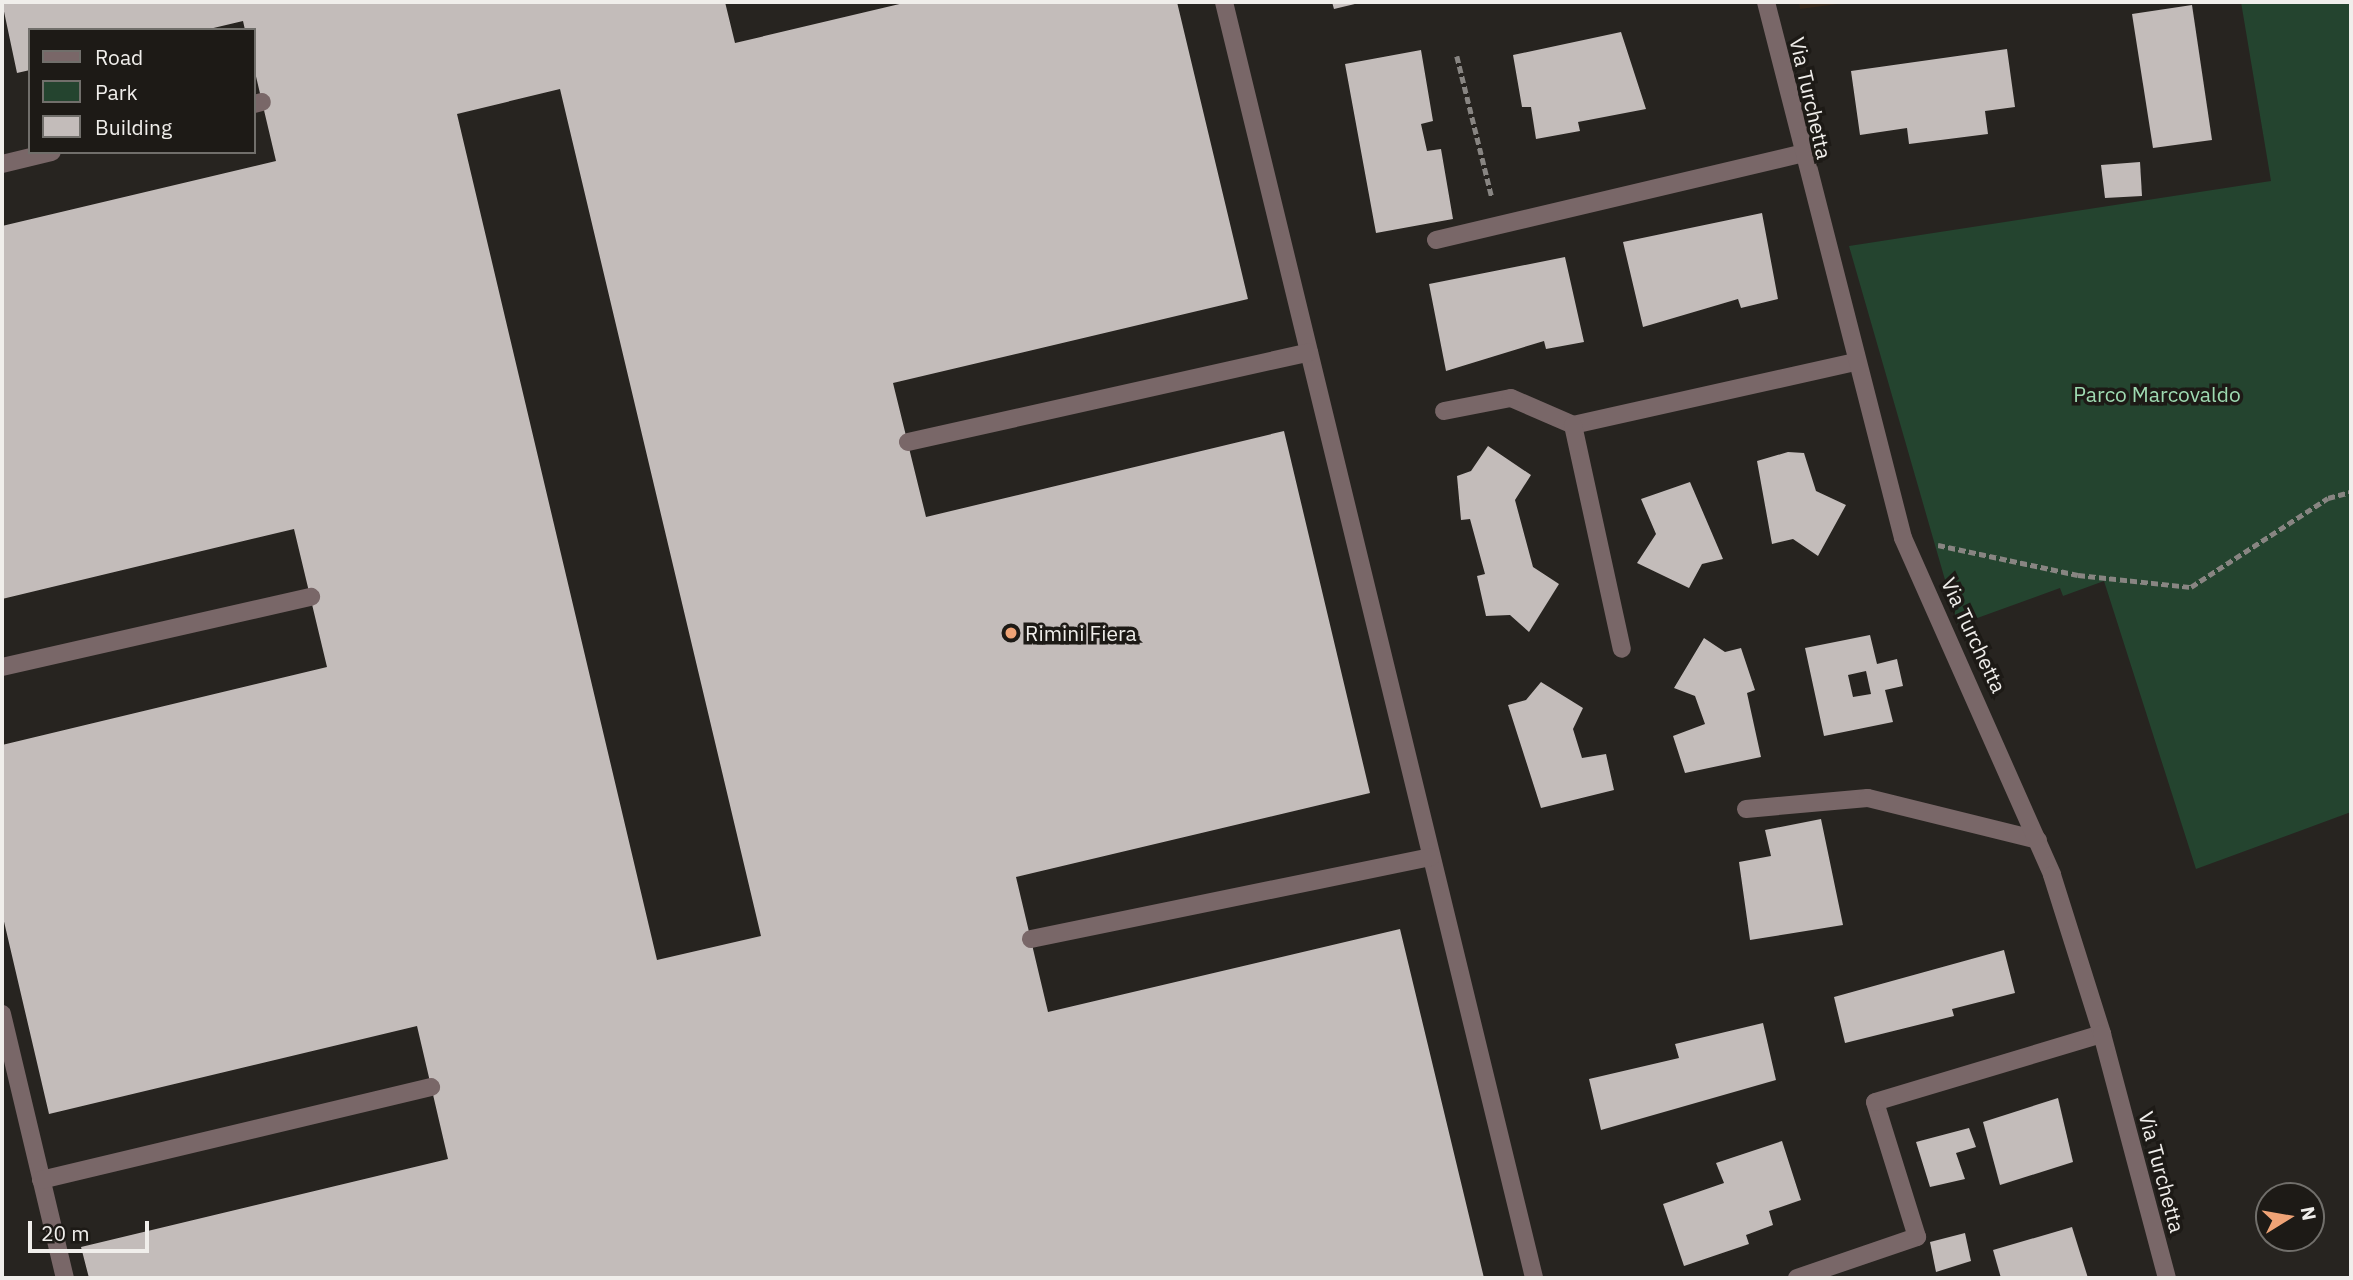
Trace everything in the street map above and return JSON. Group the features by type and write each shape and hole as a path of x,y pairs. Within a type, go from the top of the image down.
{"street":[{"path":"1224,2 1534,1278"},
{"name":"Via Turchetta","path":"1766,2 1801,154 1903,538 2038,840 2102,1034 2167,1278"},
{"path":"2,164 44,154"},
{"path":"1436,240 1801,154"},
{"path":"908,442 1309,352"},
{"path":"1444,411 1511,398 1573,425 1855,362"},
{"path":"1573,425 1622,649"},
{"path":"2,667 311,597"},
{"path":"1746,809 1868,798 2038,840"},
{"path":"1031,939 1432,857"},
{"path":"2,1014 65,1278"},
{"path":"1797,1278 1917,1237 1875,1102 2102,1034"},
{"path":"41,1180 431,1087"}],"path":[{"path":"1457,56 1491,197 1511,201 1522,220"},
{"path":"1903,538 2078,575 2192,587 2328,498 2351,492"}],"shaded area":[{"path":"1799,2 1853,2 1800,9"}],"green space":[{"name":"Parco Marcovaldo","path":"2241,2 2351,2 2351,812 2196,869 2104,581 2063,596 2060,588 1958,625 1849,246 2271,181"}],"building":[{"name":"Rimini Fiera","path":"2,2 725,2 735,43 908,2 1177,2 1248,299 893,383 926,517 1284,431 1370,793 1016,877 1048,1012 1400,929 1484,1278 89,1278 81,1247 448,1159 417,1026 49,1114 2,913 2,745 327,667 294,529 2,599 2,226 276,161 256,76 256,28 245,28 243,21 213,28 28,28 28,70 17,73","holes":["560,89 761,936 657,960 457,114"]},
{"path":"1332,2 1359,2 1359,3 1334,9"},
{"path":"2192,5 2212,140 2153,148 2132,14"},
{"path":"1621,32 1646,109 1578,122 1580,131 1536,139 1531,107 1522,107 1513,55"},
{"path":"2007,49 2015,107 1985,111 1988,134 1909,144 1907,128 1860,135 1851,71"},
{"path":"1421,50 1433,121 1421,124 1427,151 1441,149 1453,219 1376,233 1345,64"},
{"path":"2140,162 2142,196 2105,198 2101,165"},
{"path":"1762,213 1778,299 1741,308 1738,299 1643,327 1623,242"},
{"path":"1565,257 1584,342 1546,349 1544,341 1446,371 1429,284"},
{"path":"1488,446 1531,475 1515,500 1533,567 1559,584 1529,632 1510,615 1486,616 1477,576 1485,574 1470,519 1461,520 1457,476 1471,471"},
{"path":"1788,452 1804,453 1816,491 1846,505 1818,556 1793,539 1772,544 1757,461"},
{"path":"1690,482 1723,559 1702,564 1689,588 1637,563 1656,534 1641,499"},
{"path":"1870,635 1877,664 1897,659 1903,686 1885,690 1893,722 1824,736 1805,648","holes":["1866,671 1871,694 1853,697 1848,675"]},
{"path":"1704,638 1725,652 1741,648 1755,690 1747,693 1761,757 1685,773 1673,736 1705,724 1695,696 1674,688"},
{"path":"1541,682 1583,708 1573,729 1582,758 1606,754 1614,790 1541,808 1508,705 1526,700"},
{"path":"1821,819 1843,925 1750,940 1739,862 1771,856 1765,830"},
{"path":"2004,950 2015,993 1952,1009 1954,1016 1845,1043 1834,997"},
{"path":"1763,1023 1776,1080 1601,1130 1589,1079 1679,1058 1675,1044"},
{"path":"2058,1098 2073,1162 2000,1185 1983,1122"},
{"path":"1969,1128 1976,1147 1956,1153 1965,1179 1930,1187 1916,1142"},
{"path":"1782,1141 1801,1200 1769,1211 1773,1225 1746,1235 1749,1244 1684,1266 1663,1204 1724,1183 1716,1163"},
{"path":"2072,1227 2088,1278 2001,1278 1993,1250"},
{"path":"1965,1233 1971,1261 1936,1272 1930,1242"}],"place":[{"name":"Rimini Fiera","path":"1011,633"}]}
